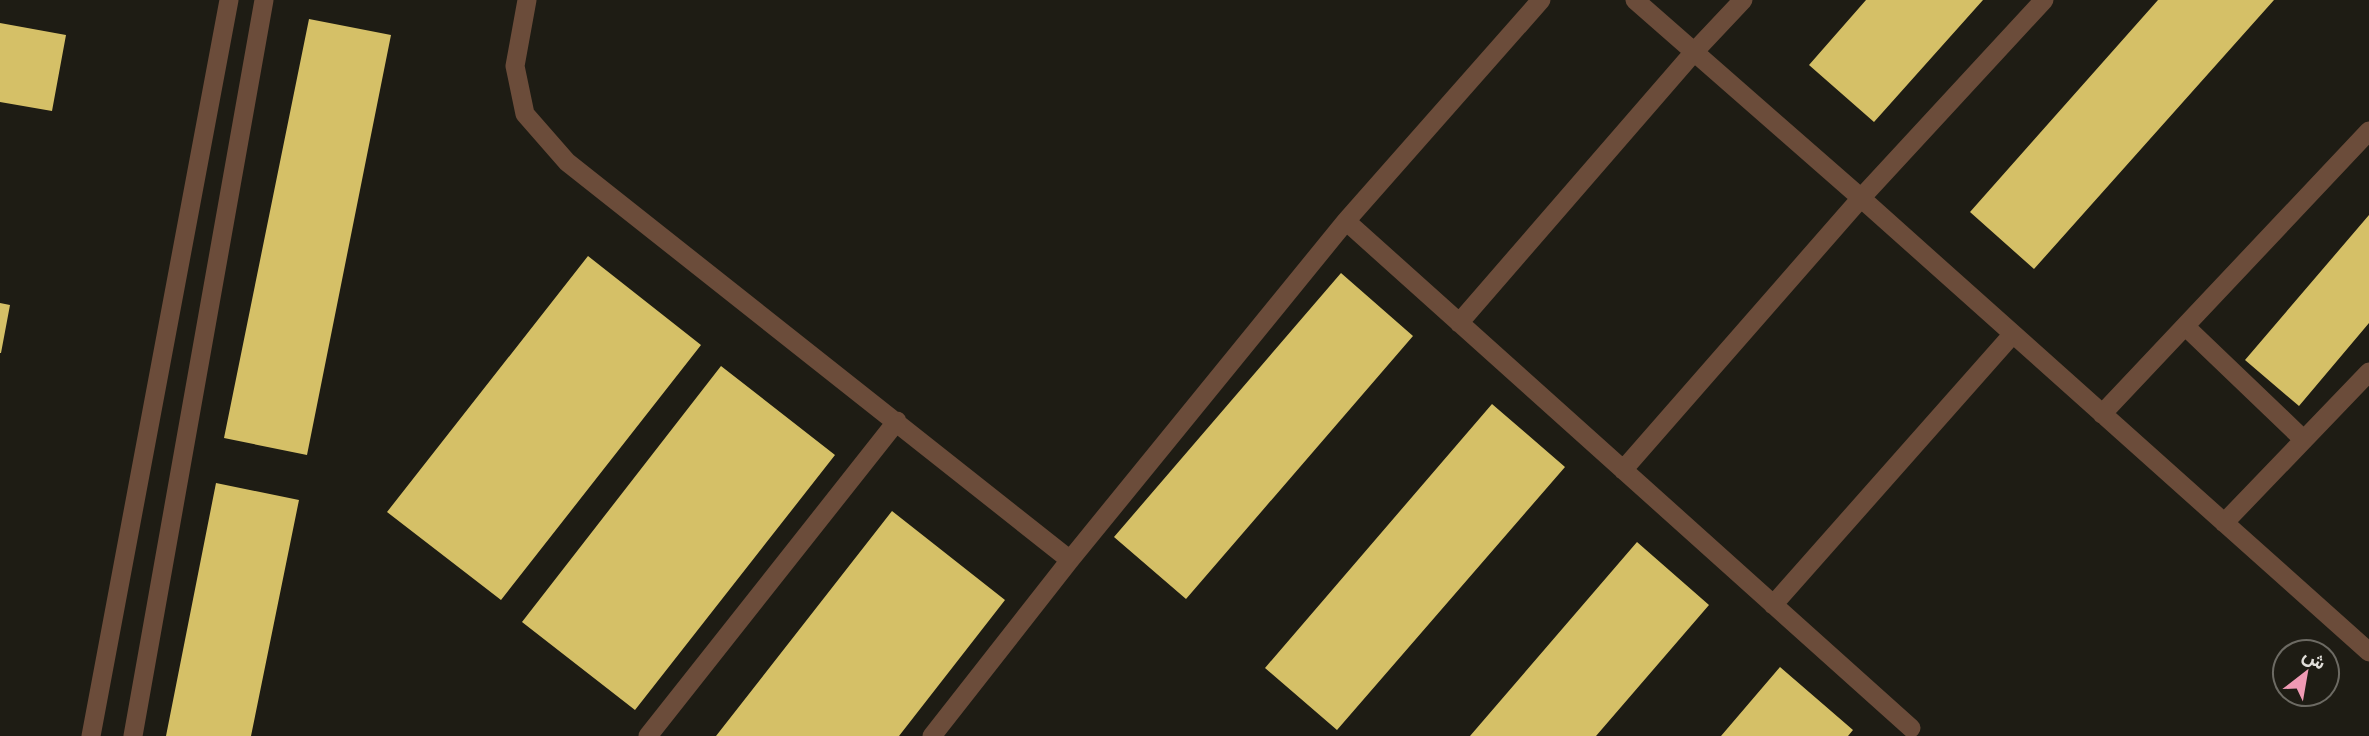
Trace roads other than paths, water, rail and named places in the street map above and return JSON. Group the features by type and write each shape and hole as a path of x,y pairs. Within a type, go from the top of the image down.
{"lane":[{"path":"91,736 229,0"},
{"path":"132,736 264,0"},
{"path":"527,0 515,66 526,114 567,162 1070,560"},
{"path":"932,736 1070,560 1346,221 1541,0"},
{"path":"1635,0 2369,652"},
{"path":"1459,323 1743,0"},
{"path":"1623,470 1861,198 2044,0"},
{"path":"2102,414 2369,131"},
{"path":"1346,221 1911,728"},
{"path":"2185,326 2304,440"},
{"path":"1773,605 2012,335"},
{"path":"2224,523 2369,372"},
{"path":"648,736 897,421"}]}
